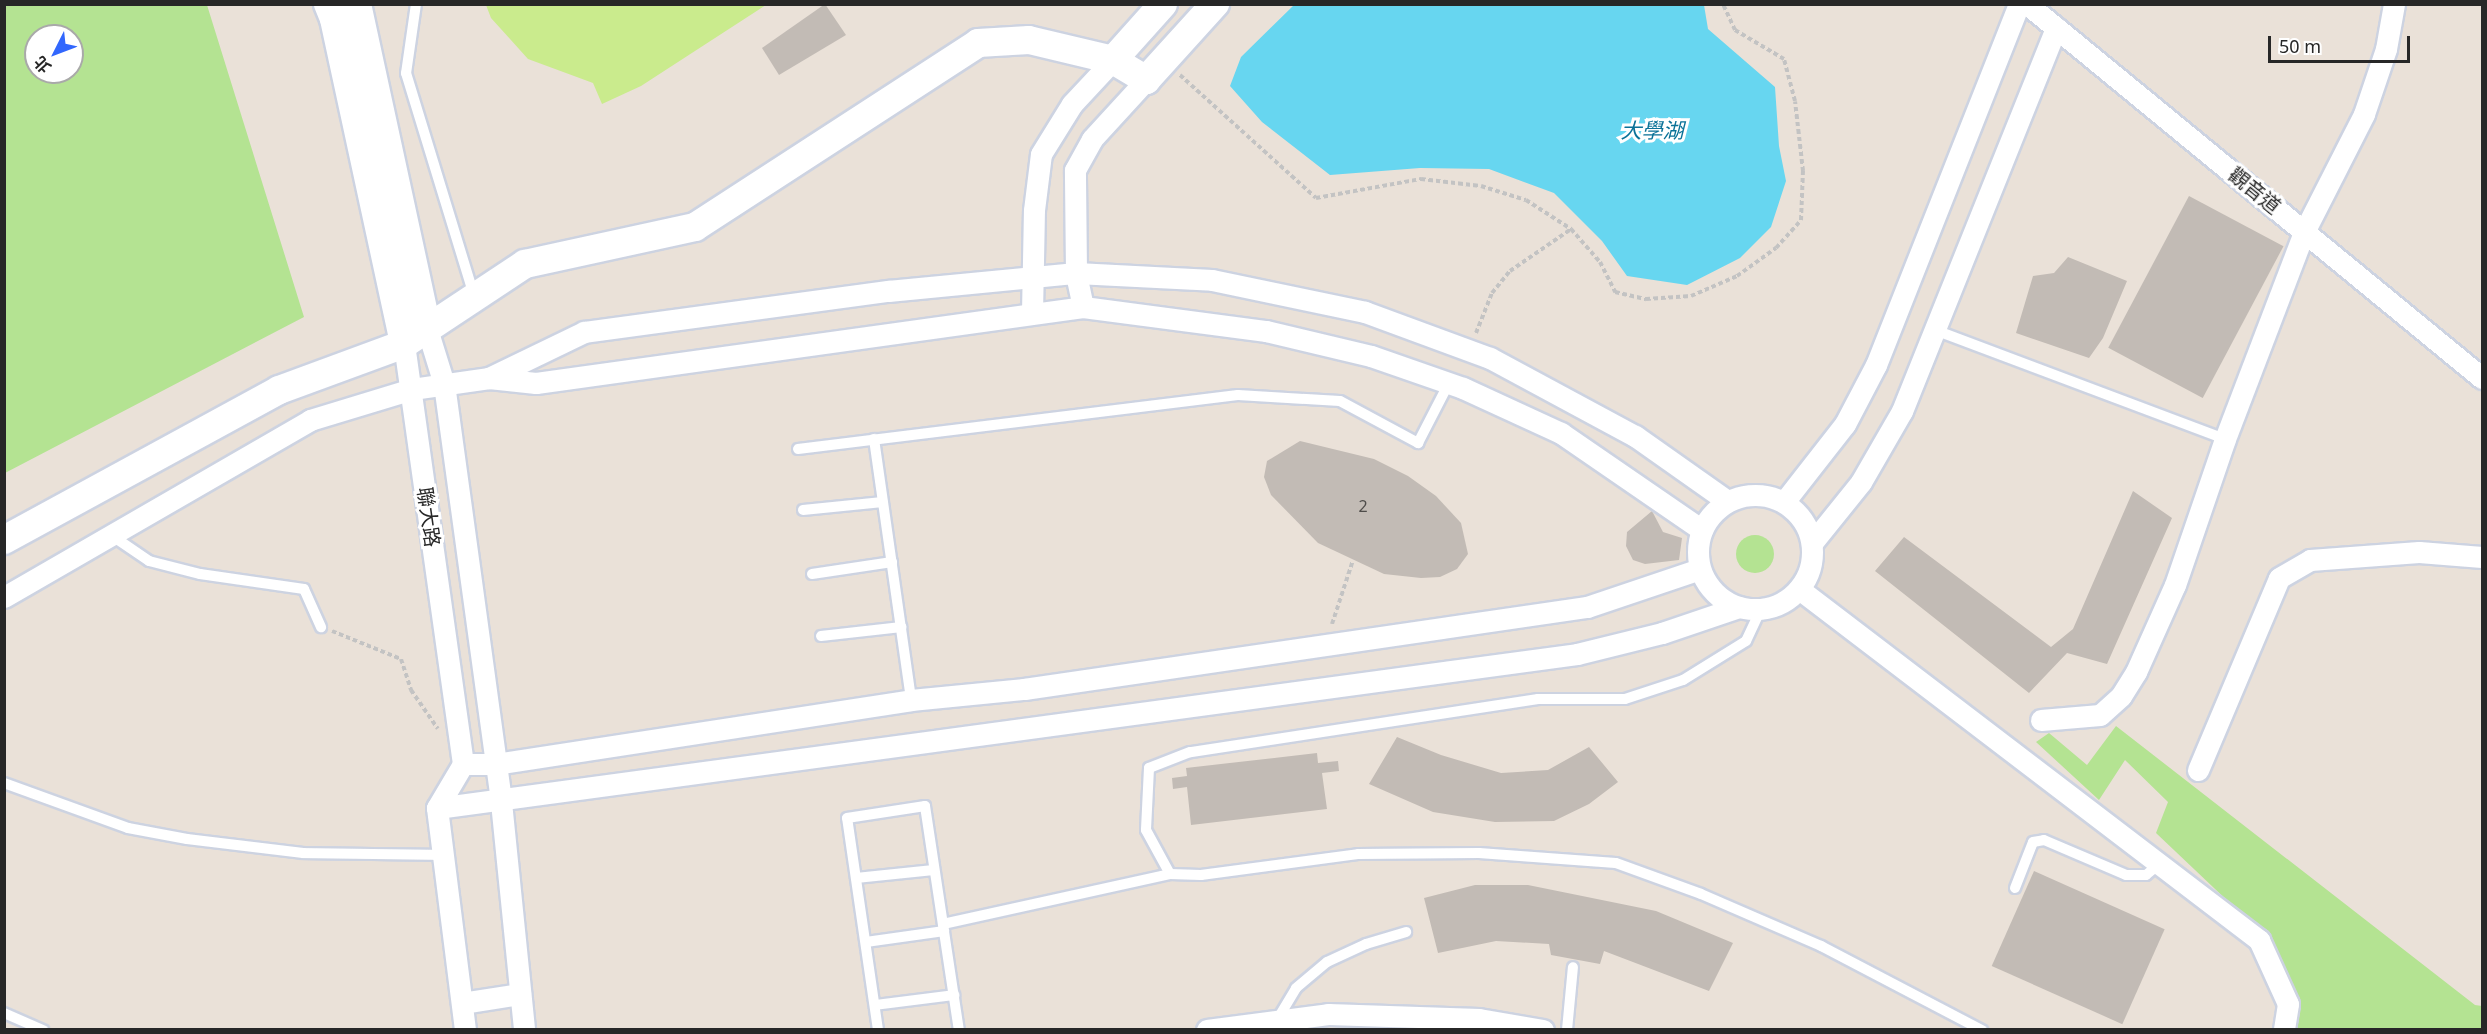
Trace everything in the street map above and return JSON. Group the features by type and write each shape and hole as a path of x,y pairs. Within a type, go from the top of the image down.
{"street":[{"name":"聯大路","path":"328,4 334,19 415,337 444,384 501,802 524,1029"},
{"name":"聯大路","path":"357,4 415,337 412,389 462,764"},
{"path":"1032,313 1031,278 1041,154 1072,104 1163,4"},
{"path":"1083,307 1076,273 1075,170 1092,139 1215,4"},
{"path":"1784,502 1845,424 1876,365 2019,4"},
{"name":"觀音道","path":"2027,4 2305,230 2482,378"},
{"path":"2041,720 2100,715 2121,696 2136,672 2175,585 2225,439 2305,230 2364,114 2386,49 2394,4"},
{"path":"1812,543 1861,482 1902,411 2056,28"},
{"path":"4,540 279,390 415,337 525,264 695,227 978,43 1029,40 1155,70"},
{"path":"489,378 584,332 888,291 1076,273 1212,280 1365,312 1469,350 1635,436 1727,501"},
{"path":"4,597 310,420 412,389 489,378 536,383 1083,307 1266,331 1371,356 1449,383 1561,434 1702,530"},
{"path":"1746,495 1766,495 1784,502 1802,520 1812,543 1812,560 1799,589 1775,606 1761,609 1739,607 1722,599 1700,569 1698,549 1702,530 1712,513 1727,501 1746,495"},
{"path":"2198,770 2279,578 2310,560 2419,552 2482,557"},
{"path":"465,1029 437,808 462,764 495,764 911,700 1024,689 1587,607 1700,569"},
{"path":"1799,589 2259,940 2288,1004 2284,1029"},
{"path":"437,808 501,802 1576,654 1662,633 1739,607"},
{"path":"462,1003 520,994"},
{"path":"1207,1029 1328,1014 1467,1018 1543,1029"}],"lane":[{"path":"416,4 406,74 474,296"},
{"path":"1935,330 2225,439"},
{"path":"798,449 1238,395 1340,401 1418,442 1449,383"},
{"path":"874,439 911,700"},
{"path":"802,510 883,501"},
{"path":"111,535 149,561 200,574 304,589 321,627"},
{"path":"812,574 892,562"},
{"path":"1170,874 1146,830 1149,768 1190,752 1538,699 1625,699 1683,680 1746,641 1761,609"},
{"path":"821,636 901,627"},
{"path":"4,783 128,828 187,839 303,853 443,855"},
{"path":"878,1029 847,818 925,806 959,1029"},
{"path":"2015,888 2033,842 2044,840 2126,875 2146,875 2159,864"},
{"path":"866,942 943,927 1170,874 1201,875 1358,854 1479,853 1616,863 1701,894 1821,946 1982,1029"},
{"path":"856,878 934,870"},
{"path":"1277,1020 1296,988 1327,962 1366,944 1406,932"},
{"path":"1567,1029 1573,967"},
{"path":"875,1005 954,995"},
{"path":"4,1013 43,1029"}],"path":[{"path":"1155,70 1316,198 1431,180 1481,186 1526,200 1571,229 1600,262 1615,292 1646,299 1691,297 1737,276 1776,248 1801,220 1803,171 1795,101 1784,59 1734,30 1724,4"},
{"path":"1469,350 1492,293 1510,271 1571,229"},
{"path":"321,627 401,659 411,690 462,764"}],"green space":[{"path":"5,4 207,5 304,317 5,473"},
{"path":"486,5 766,5 641,86 602,104 593,83 528,59 491,18"},
{"path":"1755,535 1769,540 1774,554 1769,568 1755,573 1741,568 1736,554 1741,540"},
{"path":"2116,726 2475,1005 2482,1006 2482,1029 2287,1029 2294,991 2253,925 2156,833 2168,802 2125,760 2099,800 2036,742 2049,733 2087,765"}],"water":[{"name":"大學湖","path":"1294,5 1704,5 1708,29 1775,87 1779,146 1786,181 1771,227 1740,258 1687,285 1627,276 1602,241 1554,193 1489,169 1420,168 1330,175 1262,122 1230,86 1241,57"}],"building":[{"path":"825,4 846,35 779,75 762,48"},
{"path":"2189,196 2283,246 2203,398 2108,348"},
{"path":"2068,257 2127,281 2103,338 2089,358 2016,333 2033,276 2054,273"},
{"path":"1300,441 1374,459 1408,476 1436,496 1461,523 1468,554 1457,569 1440,577 1421,578 1384,574 1318,543 1271,495 1264,477 1267,461"},
{"path":"2133,491 2172,518 2107,664 2067,653 2029,693 1875,571 1904,537 2051,647 2073,629"},
{"path":"1652,511 1663,532 1682,538 1679,560 1645,564 1633,560 1626,546 1627,532"},
{"path":"1397,737 1441,755 1501,773 1548,770 1589,747 1618,782 1589,804 1554,821 1495,822 1433,812 1369,784"},
{"path":"1317,753 1318,763 1338,761 1339,771 1322,773 1327,809 1191,825 1187,787 1173,789 1172,778 1187,776 1186,768"},
{"path":"2034,871 2165,929 2122,1024 1992,966"},
{"path":"1475,885 1528,885 1656,911 1733,943 1709,991 1604,951 1600,964 1551,955 1549,944 1496,941 1438,953 1424,898"}]}
